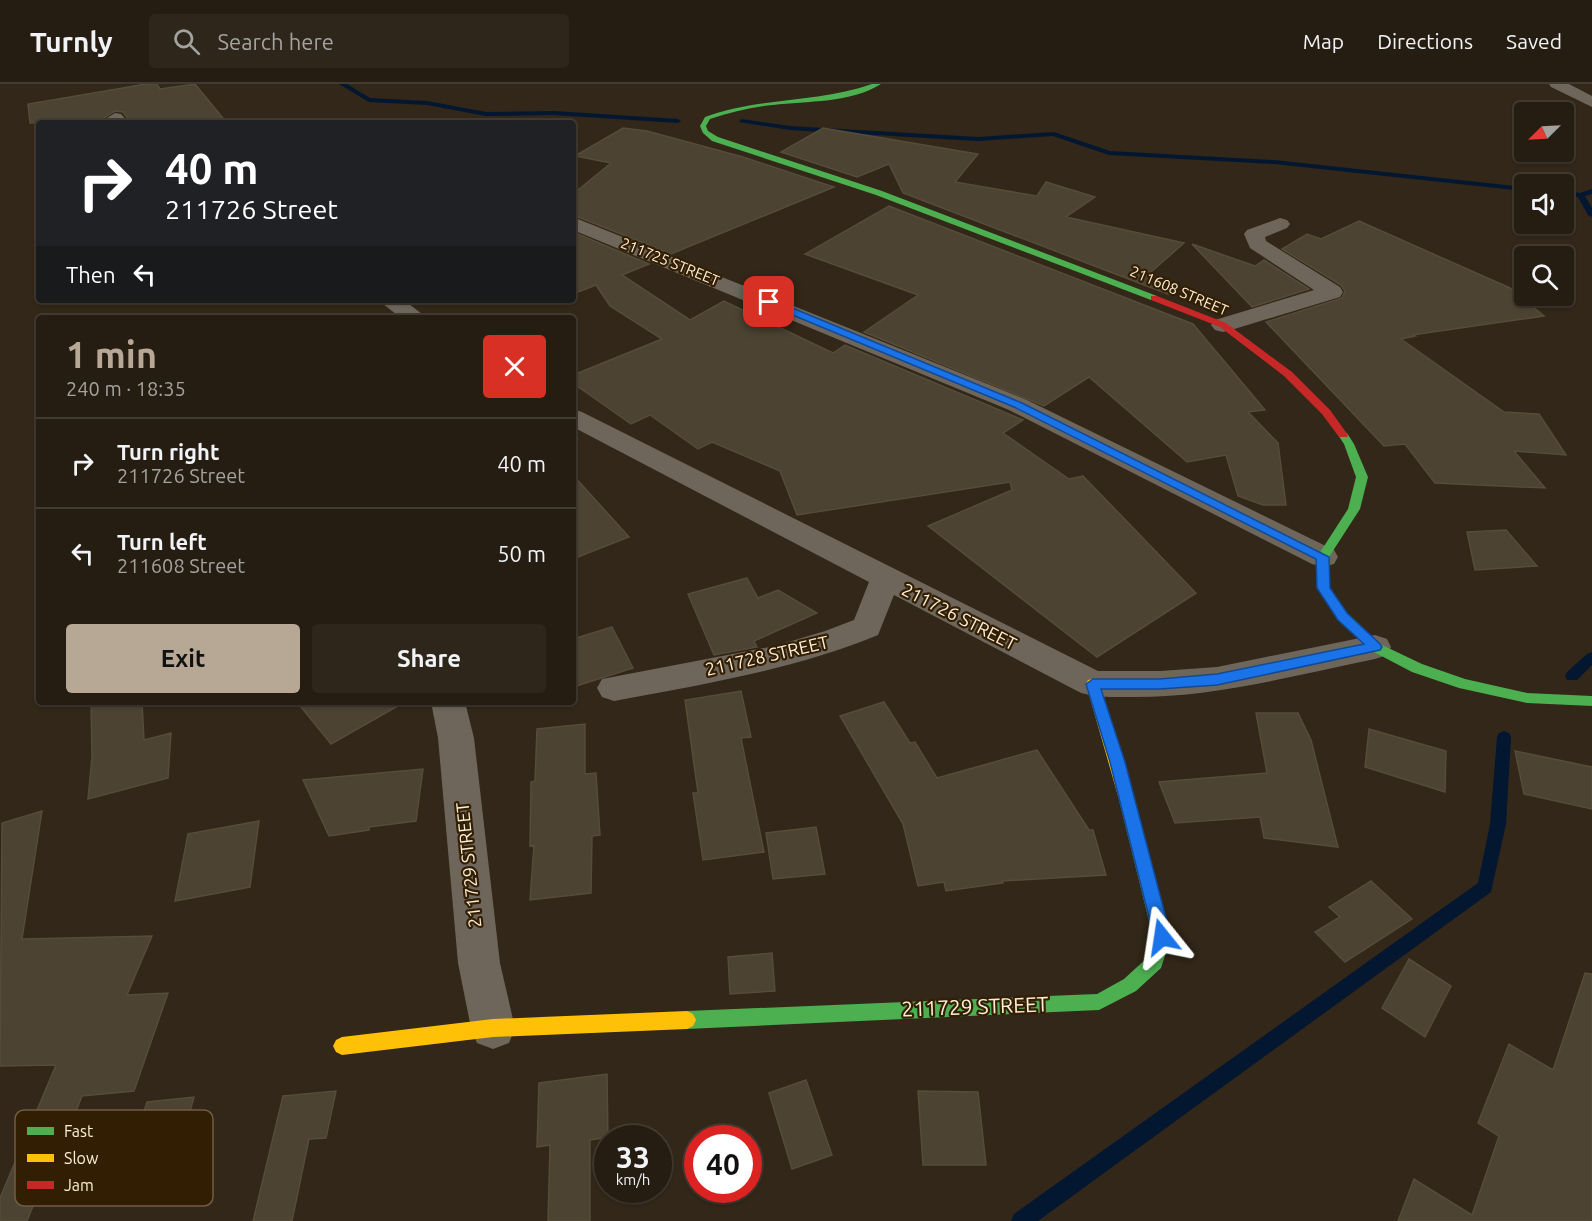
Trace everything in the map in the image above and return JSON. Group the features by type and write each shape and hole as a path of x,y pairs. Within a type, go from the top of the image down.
{"street":[{"name":"211608 STREET","path":"878,84 843,95 750,104 727,109 706,118 703,126 705,132 715,139 890,198 1092,273 1223,325 1288,374 1326,412 1349,444 1362,477 1354,509 1323,557"},
{"path":"1557,84 1592,102"},
{"name":"211725 STREET","path":"576,224 1018,405 1323,557"},
{"path":"1223,325 1332,292 1257,243 1254,234 1280,224"},
{"path":"394,303 412,315"},
{"name":"211726 STREET","path":"576,419 1093,684 1160,684 1217,679 1375,647"},
{"path":"1323,557 1323,588 1342,616 1375,647 1417,668 1464,684 1527,698 1592,701"},
{"name":"211728 STREET","path":"614,688 771,658 840,639 867,627 885,579"},
{"name":"211729 STREET","path":"342,1046 493,1028 1099,1002 1130,986 1155,962 1162,937 1118,762 1093,684"},
{"name":"211729 STREET","path":"449,705 456,738 480,963 493,1028"}],"building":[{"path":"146,84 157,84 160,89 195,84 225,120 129,120 123,112 115,111 105,117 106,120 36,120 36,123 30,123 28,104"},
{"path":"623,128 647,131 743,157 834,187 671,254 576,216 576,192 611,163 576,155"},
{"path":"823,128 978,154 955,182 1037,196 1046,182 1095,197 1066,217 1184,243 1151,272 1168,294 903,193 889,164 857,177 781,152"},
{"path":"889,206 1193,324 1265,410 1248,412 1278,443 1286,505 1263,505 1238,496 1226,455 1187,462 1089,377 1044,406 864,332 918,295 805,254"},
{"path":"1359,221 1510,288 1514,291 1514,306 1532,306 1544,316 1412,335 1415,336 1401,339 1504,412 1539,414 1566,455 1514,451 1545,488 1435,483 1405,444 1384,446 1266,322 1342,298 1345,291 1341,285 1282,249 1307,234 1321,239"},
{"path":"576,233 649,264 622,275 690,320 724,301 833,353 845,345 1023,420 1003,433 1069,479 1083,476 1196,593 1097,657 928,526 1012,490 1010,482 797,515 780,471 712,442 698,449 650,415 631,424 576,385 576,374 662,339 610,306 596,285 576,293"},
{"path":"1192,244 1255,266 1264,260 1309,289 1252,307"},
{"path":"576,478 629,537 576,558"},
{"path":"1506,530 1537,566 1475,570 1467,532"},
{"path":"747,578 758,598 778,590 817,613 754,641 757,647 714,655 688,594"},
{"path":"612,627 633,668 576,686 576,638"},
{"path":"741,691 751,737 741,738 764,852 703,860 693,793 698,793 685,700"},
{"path":"884,702 910,743 915,742 937,778 1037,750 1089,830 1093,830 1106,875 1002,881 1003,883 946,891 944,882 918,886 903,824 840,716"},
{"path":"91,705 142,705 144,740 171,733 168,778 88,799 92,757"},
{"path":"299,705 400,705 331,744"},
{"path":"1256,713 1298,713 1311,740 1338,847 1264,838 1260,817 1175,823 1159,782 1267,773"},
{"path":"585,724 585,774 596,773 600,835 592,836 591,893 530,900 534,845 530,846 531,782 535,781 537,729"},
{"path":"1369,729 1446,751 1445,792 1365,767"},
{"path":"1515,751 1592,767 1592,809 1524,794"},
{"path":"423,769 416,821 369,827 369,830 329,836 303,780"},
{"path":"42,811 22,939 152,936 127,995 168,993 134,1091 82,1096 77,1110 37,1110 56,1065 0,1066 2,823"},
{"path":"259,821 250,887 175,901 188,834"},
{"path":"816,827 825,874 773,879 766,833"},
{"path":"1371,881 1412,919 1345,962 1315,932 1340,917 1329,907"},
{"path":"772,953 775,991 730,994 728,957"},
{"path":"1409,959 1451,986 1425,1037 1382,1008"},
{"path":"1585,973 1592,974 1592,1221 1398,1221 1414,1179 1472,1215 1499,1136 1478,1123 1509,1044 1553,1070"},
{"path":"607,1074 608,1125 594,1125 594,1139 590,1140 590,1221 548,1221 550,1145 537,1147 539,1083"},
{"path":"806,1080 832,1155 792,1169 769,1093"},
{"path":"336,1091 326,1138 309,1139 292,1221 253,1221 283,1096"},
{"path":"918,1091 978,1092 986,1165 923,1165"},
{"path":"194,1097 190,1110 144,1110 147,1102"},
{"path":"15,1162 15,1206 33,1206 27,1221 0,1221 0,1198"}],"waterway":[{"path":"342,84 369,100 427,103 486,114 554,113 678,121"},
{"path":"741,121 790,128 978,139 1054,134 1109,153 1274,162 1514,188"},
{"path":"1581,195 1592,191"},
{"path":"1574,194 1581,195"},
{"path":"1581,195 1592,215"},
{"path":"1572,676 1592,657"},
{"path":"1021,1221 1485,887 1498,824 1504,737"}],"traffic: fast":[{"path":"878,84 836,96 749,106 728,111 707,118 703,126 705,132 715,139 879,193 1154,298"},
{"path":"1343,435 1362,477 1354,509 1323,557 1323,588 1342,616 1375,647 1417,668 1464,684 1527,698 1592,701"},
{"path":"687,1020 1099,1002 1130,985 1155,962 1162,937 1126,796"}],"traffic: slow":[{"path":"1093,684 1126,796"},
{"path":"342,1046 493,1028 687,1020"}],"traffic: jam":[{"path":"1154,298 1223,325 1288,374 1326,412 1343,435"}],"route":[{"path":"769,302 1018,405 1323,557 1323,588 1342,616 1375,647 1217,679 1160,684 1093,684 1118,762 1162,937"}]}
